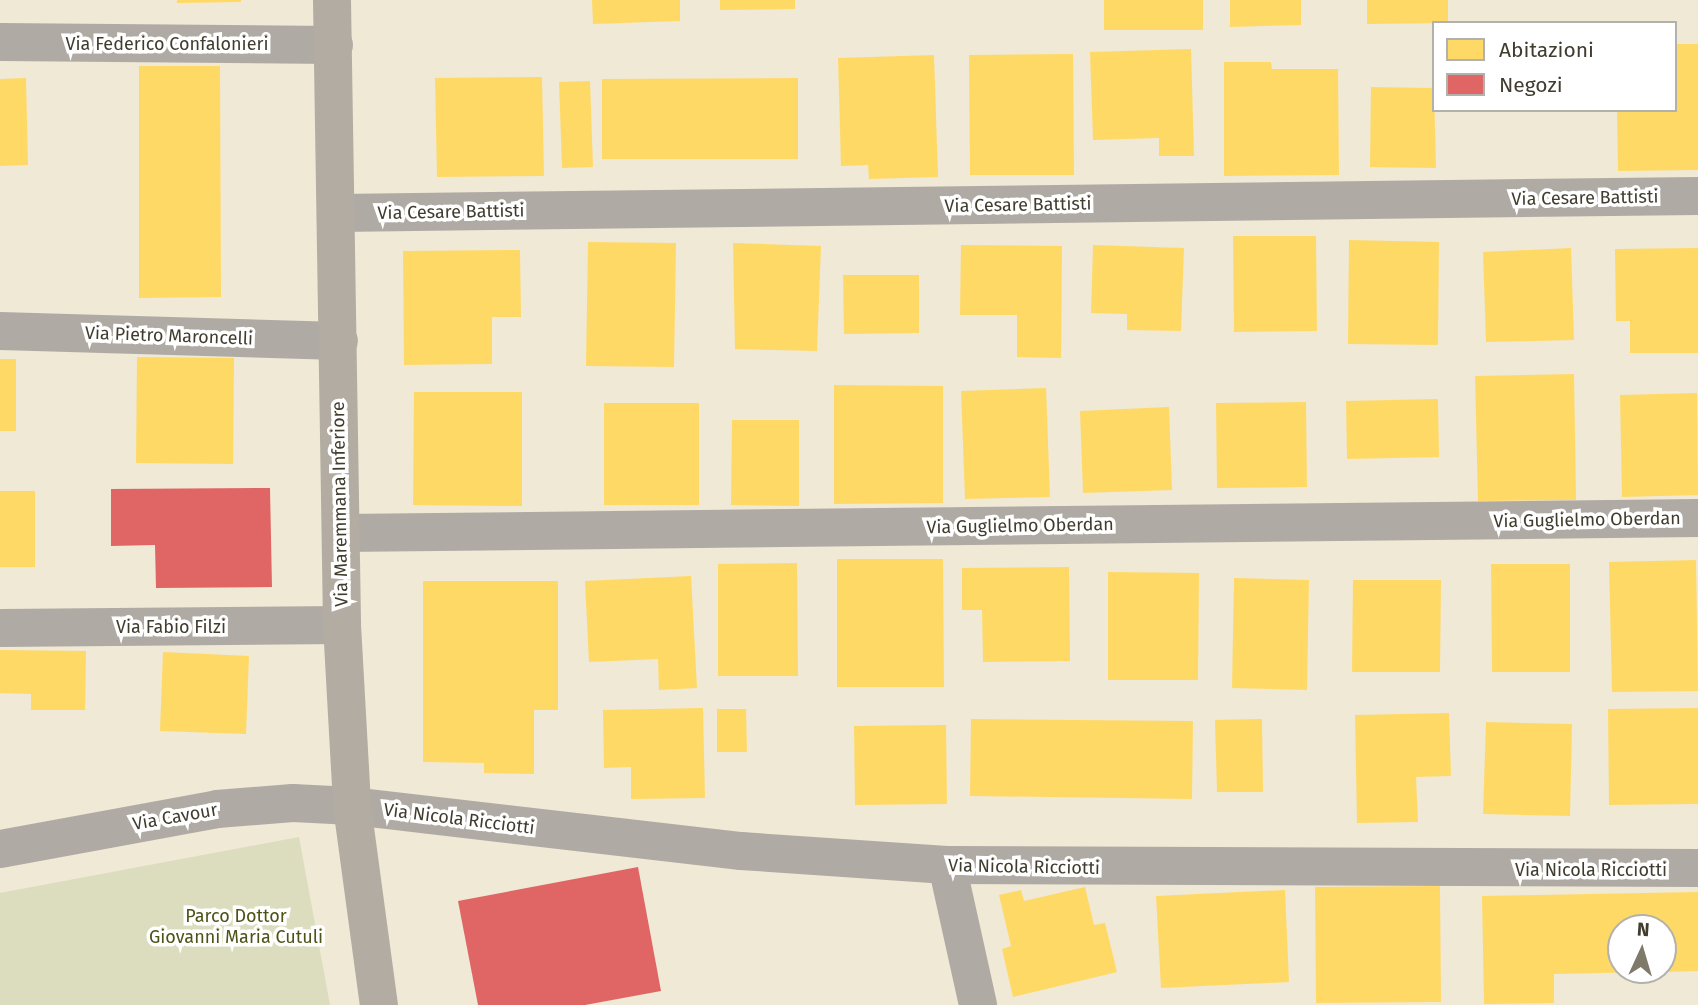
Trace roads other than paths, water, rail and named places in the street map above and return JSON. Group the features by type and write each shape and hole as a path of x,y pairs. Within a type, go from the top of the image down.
{"main road":[{"name":"Via Maremmana Inferiore","path":"332,0 338,213 342,625 352,806 379,1005"}],"street":[{"name":"Via Federico Confalonieri","path":"0,42 334,45"},
{"name":"Via Cesare Battisti","path":"338,213 1698,196"},
{"name":"Via Pietro Maroncelli","path":"0,331 338,341"},
{"name":"Via Guglielmo Oberdan","path":"341,533 1698,519"},
{"name":"Via Fabio Filzi","path":"0,628 342,625"},
{"name":"Via Cavour","path":"0,849 243,806 352,806"},
{"name":"Via Nicola Ricciotti","path":"352,806 706,847 947,865 1698,868"},
{"path":"947,865 978,1005"}],"park label":[{"name":"Parco Dottor Giovanni Maria Cutuli","path":"236,927"}]}
